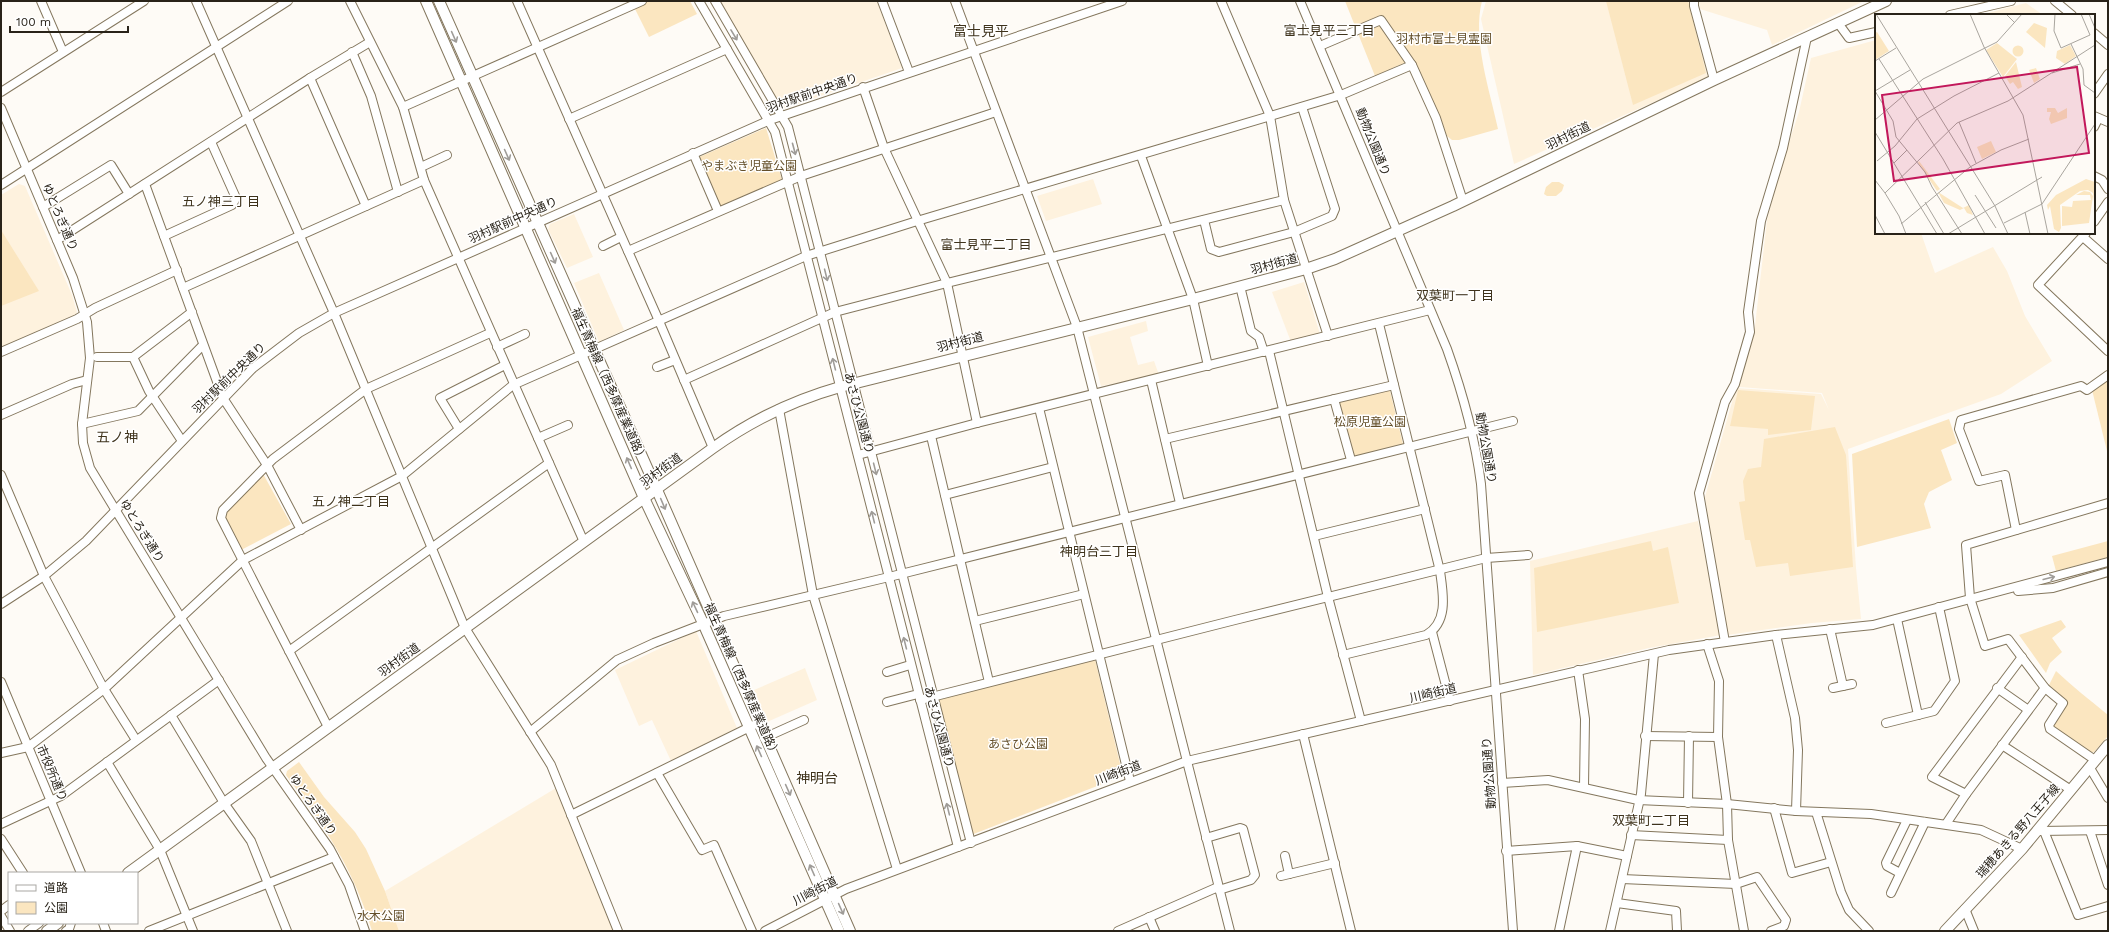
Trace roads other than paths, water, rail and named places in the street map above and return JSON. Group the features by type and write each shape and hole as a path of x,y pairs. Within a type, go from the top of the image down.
{"main road":[{"name":"福生青梅線（西多摩産業道路）","path":"426,1 644,498 708,621"},
{"name":"福生青梅線（西多摩産業道路）","path":"439,1 657,490 708,621 753,725 829,896 850,931"},
{"name":"羽村街道","path":"129,872 272,767 657,490 732,434 779,409 807,396 853,383 1193,299 1306,269 1335,259 1397,232 1714,80 1886,1"},
{"name":"福生青梅線（西多摩産業道路）","path":"753,725 764,738 829,896 839,931"},
{"name":"瑞穂あきる野八王子線","path":"1945,931 2040,831 2071,790 2108,746"},
{"path":"47,931 57,924"}],"street":[{"path":"41,1 63,52"},
{"path":"1,92 144,1"},
{"path":"196,1 247,120 334,313 465,628 551,765 618,931"},
{"path":"1,184 288,1"},
{"path":"350,1 403,107 424,180 490,333 584,542"},
{"path":"517,1 659,321 713,448"},
{"path":"403,107 642,1"},
{"name":"あさひ公園通り","path":"699,1 770,120 775,132 889,577 910,665 958,847"},
{"name":"あさひ公園通り","path":"715,1 788,126 971,843"},
{"path":"882,1 909,72"},
{"path":"955,1 1077,327 1230,931"},
{"name":"羽村駅前中央通り","path":"1,604 44,576 79,547 223,398 271,353 299,333 334,313 693,153 782,115 1122,1"},
{"path":"1221,1 1270,116 1284,200 1328,336"},
{"path":"1694,1 1694,6 1714,80"},
{"path":"1954,14 2011,1"},
{"path":"2055,1 2071,14"},
{"name":"動物公園通り","path":"1302,2 1430,310 1462,392 1472,431 1481,484 1506,851 1513,931"},
{"path":"1320,46 1381,20 1412,65 1436,118 1462,201"},
{"path":"1838,23 1849,38 1875,32"},
{"path":"2095,34 2108,45"},
{"path":"1725,642 1699,493 1724,402 1735,384 1750,332 1748,312 1762,221 1783,148 1807,37"},
{"path":"57,240 247,120 310,78 370,42"},
{"path":"569,119 727,49"},
{"path":"352,52 371,96 398,192"},
{"path":"1,753 28,747 104,689 243,560 402,476 513,385 820,251 1341,95 1412,65"},
{"path":"2095,93 2108,74"},
{"path":"310,78 366,206"},
{"path":"863,87 884,148 947,283 978,423"},
{"path":"1204,220 1211,249 1219,252 1294,232 1332,216 1335,209 1302,107"},
{"name":"ゆとろぎ通り","path":"1,108 81,297 85,314 89,347 82,424 83,442 90,468 272,767 315,827 334,857 348,885 365,931"},
{"path":"628,252 801,176 996,112"},
{"path":"2096,117 2108,122"},
{"path":"164,236 232,205 236,198 211,142"},
{"path":"693,153 718,212"},
{"path":"421,167 447,155"},
{"path":"1140,156 1193,299 1208,366"},
{"path":"43,207 111,164 129,194"},
{"path":"2095,176 2102,180 2108,189"},
{"path":"183,288 424,180"},
{"path":"145,184 223,398 267,465 301,530"},
{"path":"684,380 835,312 1284,200"},
{"path":"2095,221 2108,202"},
{"path":"2108,259 2084,235 2038,285 2108,351"},
{"path":"604,246 621,237"},
{"path":"1,352 77,319 177,270"},
{"path":"1240,286 1251,331 1258,337 1267,351 1284,411 1328,598 1361,721"},
{"path":"858,455 978,423 1379,324 1430,310"},
{"path":"97,358 133,357 192,312"},
{"path":"1343,655 1426,635 1432,632 1441,616 1444,601 1440,571 1379,324"},
{"path":"328,727 221,518 223,510 267,465 366,389 490,333"},
{"path":"497,347 525,334"},
{"path":"82,424 138,411 203,345"},
{"path":"133,357 152,397 182,441"},
{"path":"657,367 675,360"},
{"path":"459,429 440,398 505,365"},
{"path":"2016,530 2005,475 1979,481 1959,428 1961,420 2081,386 2087,390 2108,375"},
{"path":"1,415 72,384 87,380"},
{"path":"1151,380 1180,503"},
{"path":"1165,439 1394,385"},
{"path":"1334,399 1351,460"},
{"path":"1038,408 1130,781"},
{"path":"779,409 813,595 897,869"},
{"path":"530,732 617,660 708,621 1126,518 1351,460 1513,421"},
{"path":"538,438 568,424"},
{"path":"931,436 989,682"},
{"path":"289,651 548,463"},
{"path":"945,495 1053,468"},
{"path":"1,475 44,576 104,689 136,740"},
{"path":"2108,503 1966,545 1970,598 1985,646 2008,638 2045,688 2062,703 2049,724 2050,729 2093,764 2108,798"},
{"path":"1314,536 1425,509"},
{"path":"886,702 919,697 933,697 1099,654 1440,571 1486,558 1528,554"},
{"path":"1970,598 2108,562"},
{"path":"1970,598 1982,599 2025,590 2052,588 2108,572"},
{"path":"975,621 1084,594"},
{"name":"川崎街道","path":"765,931 829,896 897,869 971,843 1130,781 1186,761 1496,691 1578,670 1669,650 1776,635 1873,625 1939,608 1970,598"},
{"path":"1886,723 1934,711 1955,681 1939,608"},
{"path":"1897,619 1918,715"},
{"path":"1830,629 1842,686"},
{"path":"1432,632 1450,701"},
{"path":"1776,635 1795,718 1798,750 1796,811"},
{"path":"1707,644 1719,681 1718,736 1727,804 1728,840 1744,931"},
{"path":"1610,931 1638,800 1641,794 1645,736 1654,654"},
{"path":"1966,794 1932,777 1997,688 2022,657"},
{"path":"888,672 910,665"},
{"path":"1578,670 1585,719 1584,787"},
{"path":"1,824 51,802 219,680"},
{"name":"市役所通り","path":"1,682 81,872"},
{"path":"1833,688 1852,684"},
{"path":"1997,688 2027,709"},
{"path":"1946,824 2027,709 2045,688"},
{"path":"171,715 224,803 251,841 287,931"},
{"path":"764,738 804,720"},
{"path":"570,814 753,725"},
{"path":"1303,734 1351,931"},
{"path":"1645,736 1718,736"},
{"path":"1688,803 1689,736"},
{"path":"2002,745 2071,790"},
{"path":"107,762 160,850 193,931"},
{"path":"657,773 702,850 714,845 752,931"},
{"path":"1502,783 1548,780 1638,800 1727,804 1796,811 1871,814 1981,830 2022,849"},
{"path":"1774,808 1792,873 1831,862"},
{"path":"1816,812 1831,862 1850,910 1869,931"},
{"path":"1900,873 1887,866 1886,863 1907,820"},
{"path":"1891,893 1925,822"},
{"path":"1118,931 1218,888 1251,880 1255,875 1243,829 1240,828 1206,838"},
{"path":"2090,830 2108,885"},
{"path":"2108,830 2040,831 2078,914 2108,906"},
{"path":"1631,835 1728,840"},
{"path":"1,839 22,872"},
{"path":"1506,851 1578,846 1627,856"},
{"path":"1558,931 1578,846"},
{"path":"1284,856 1285,875 1335,863"},
{"path":"149,931 334,857"},
{"path":"1622,879 1736,884 1757,877 1786,920 1784,926 1771,931"},
{"path":"1617,903 1676,911 1677,931"},
{"path":"1965,909 1974,931"},
{"path":"1,916 10,931"},
{"path":"1149,917 1155,931"},
{"path":"28,931 38,924"}],"district":[{"name":"富士見平三丁目","path":"1329,30"},
{"name":"富士見平","path":"981,31"},
{"name":"五ノ神三丁目","path":"221,201"},
{"name":"富士見平二丁目","path":"986,244"},
{"name":"双葉町一丁目","path":"1455,295"},
{"name":"五ノ神","path":"117,437"},
{"name":"五ノ神二丁目","path":"351,501"},
{"name":"神明台三丁目","path":"1099,551"},
{"name":"神明台","path":"817,778"},
{"name":"双葉町二丁目","path":"1651,820"}],"park label":[{"name":"羽村市富士見霊園","path":"1444,39"},
{"name":"やまぶき児童公園","path":"749,166"},
{"name":"松原児童公園","path":"1370,422"},
{"name":"あさひ公園","path":"1018,744"},
{"name":"水木公園","path":"381,916"}]}
